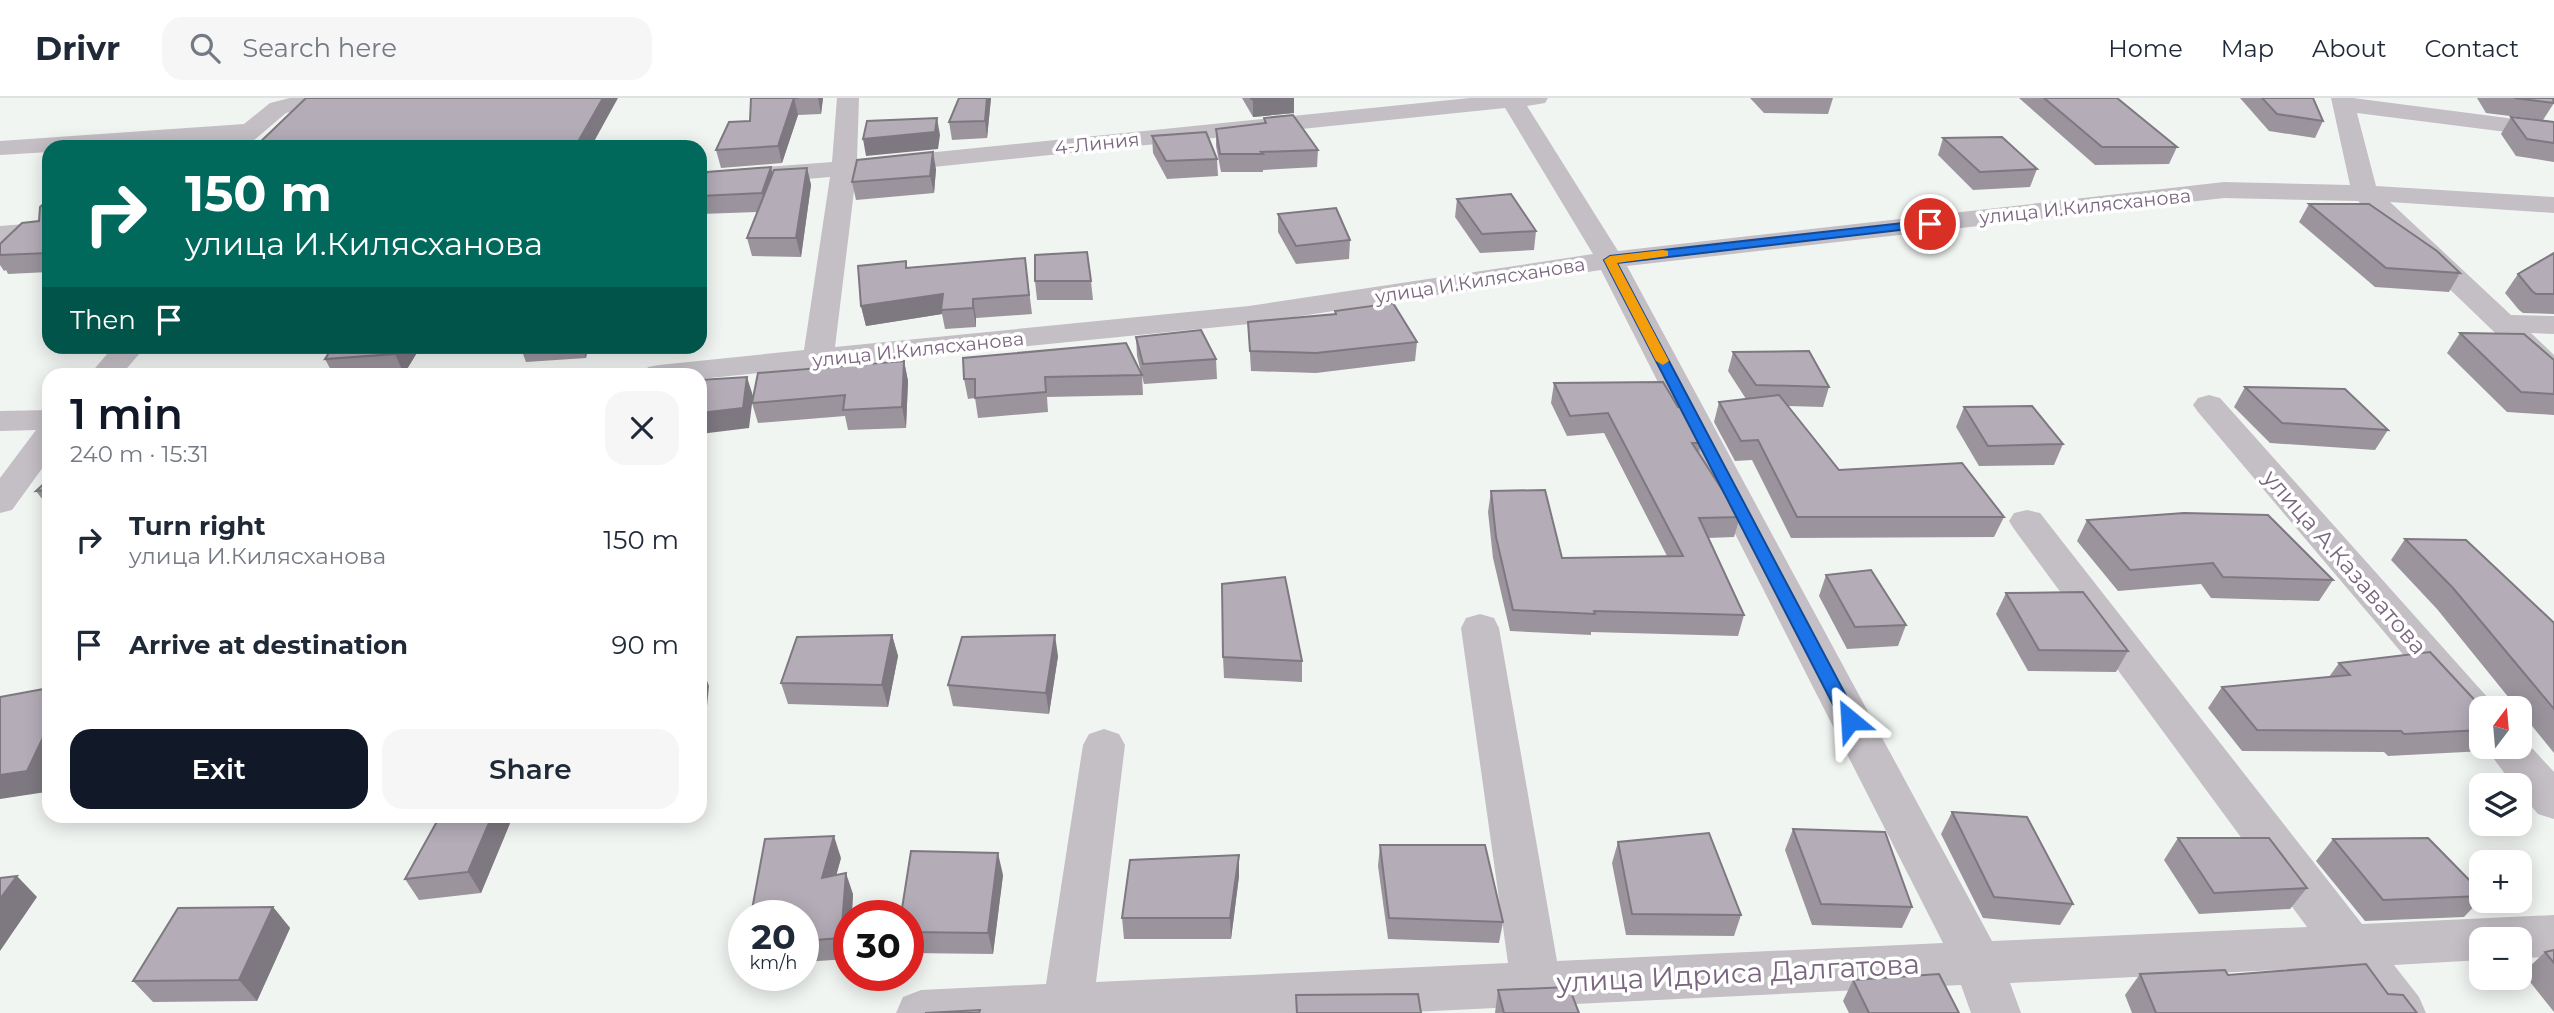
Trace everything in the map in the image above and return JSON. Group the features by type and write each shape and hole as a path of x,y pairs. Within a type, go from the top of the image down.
{"street":[{"path":"212,140 239,139 278,108 317,98"},
{"path":"818,359 844,168 848,98"},
{"path":"1525,99 1977,961 1996,1013"},
{"name":"4-Линия","path":"707,179 908,163 1525,99"},
{"path":"2554,131 2344,101 2365,193 2554,372"},
{"path":"0,148 42,146"},
{"name":"улица И.Килясханова","path":"707,369 1249,315 1610,260 2224,190 2365,193 2554,205"},
{"path":"0,234 42,231"},
{"path":"2504,324 2554,325"},
{"path":"111,368 124,354"},
{"name":"улица А.Казаватова","path":"2209,405 2469,704"},
{"path":"0,421 42,420"},
{"path":"0,502 42,445"},
{"path":"2027,521 2401,1013"},
{"path":"1480,628 1536,983"},
{"path":"1068,1006 1104,746"},
{"path":"2517,760 2554,802"},
{"name":"улица Идриса Далгатова","path":"921,1013 1977,961 2554,936"}],"building":[{"path":"306,98 603,98 579,140 262,140"},
{"path":"751,98 794,98 778,146 716,150 729,122 750,121"},
{"path":"959,98 987,98 985,121 949,122"},
{"path":"2044,98 2117,98 2177,147 2102,147"},
{"path":"2262,98 2313,98 2323,121 2277,114"},
{"path":"2514,98 2553,98 2554,103"},
{"path":"1293,115 1318,150 1220,154 1216,129 1266,123 1264,118"},
{"path":"2511,117 2554,122 2554,143 2527,139"},
{"path":"937,118 935,132 863,139 867,121"},
{"path":"1206,132 1217,159 1166,161 1152,136"},
{"path":"2002,137 2037,169 1980,172 1943,138"},
{"path":"933,152 930,176 852,182 857,160"},
{"path":"771,167 762,193 707,196 707,172"},
{"path":"807,168 796,238 747,238 774,170"},
{"path":"1511,194 1536,231 1482,234 1457,199"},
{"path":"2309,204 2369,204 2437,251 2460,273 2386,268"},
{"path":"42,205 42,253 0,255 0,244 22,223 39,221"},
{"path":"1336,208 1350,240 1296,246 1278,214"},
{"path":"1087,252 1091,281 1035,281 1035,255"},
{"path":"2554,253 2554,294 2536,294 2518,274"},
{"path":"1025,258 1029,295 973,299 973,308 941,310 943,294 861,306 858,266 906,261 906,268"},
{"path":"1393,303 1417,342 1316,353 1250,351 1248,322 1336,314 1335,311"},
{"path":"1201,330 1216,359 1143,364 1136,337"},
{"path":"2460,333 2524,334 2554,360 2554,394 2521,392"},
{"path":"1126,343 1142,375 1045,377 1046,392 975,398 975,379 964,379 963,358"},
{"path":"1809,351 1829,387 1756,385 1733,352"},
{"path":"328,354 395,354 325,359"},
{"path":"904,361 902,407 843,410 845,395 752,403 758,373"},
{"path":"747,377 743,408 707,412 707,380"},
{"path":"1663,382 1678,407 1682,406 1701,443 1692,443 1740,517 1699,518 1744,615 1594,611 1595,614 1513,610 1496,537 1491,491 1545,490 1562,558 1683,556 1608,413 1570,416 1554,383"},
{"path":"2245,387 2345,389 2388,430 2282,423"},
{"path":"1779,395 1839,470 1962,463 2004,517 1797,517 1758,440 1741,441 1719,402"},
{"path":"2032,406 2063,444 1988,446 1964,407"},
{"path":"2184,513 2268,515 2333,580 2223,577 2213,563 2130,570 2087,520"},
{"path":"2405,539 2466,540 2554,623 2554,709 2453,588"},
{"path":"1871,570 1906,625 1855,627 1826,575"},
{"path":"1285,577 1302,661 1223,657 1222,584"},
{"path":"2083,592 2128,651 2039,650 2006,593"},
{"path":"892,635 882,685 781,683 797,637"},
{"path":"1055,635 1046,693 948,685 962,637"},
{"path":"2430,652 2471,696 2469,731 2404,734 2401,731 2257,730 2222,687 2350,675 2339,663"},
{"path":"42,689 42,740 27,771 0,775 0,697"},
{"path":"1952,812 2027,817 2073,904 1994,897"},
{"path":"436,823 489,823 468,872 405,879"},
{"path":"1793,829 1885,832 1912,907 1821,904"},
{"path":"1709,833 1741,915 1632,914 1618,842"},
{"path":"834,836 822,878 846,873 844,900 833,900 833,939 819,940 819,900 754,900 765,839"},
{"path":"2178,838 2269,838 2307,888 2214,893"},
{"path":"2428,838 2469,880 2469,897 2383,900 2333,839"},
{"path":"1380,845 1485,845 1503,922 1389,918"},
{"path":"911,851 998,853 988,933 924,932 924,900 903,900"},
{"path":"1239,855 1230,918 1122,918 1130,860"},
{"path":"17,876 0,899 0,878"},
{"path":"273,907 239,980 133,981 178,908"},
{"path":"2554,950 2554,963 2545,952"},
{"path":"2366,964 2388,994 2403,995 2417,1013 2156,1013 2140,974 2225,970 2228,975"},
{"path":"1939,974 1959,1013 1869,1013 1853,980"},
{"path":"1569,987 1579,1013 1504,1013 1498,990"},
{"path":"1418,994 1421,1013 1297,1013 1296,995"},
{"path":"980,1010 979,1013 925,1013"}],"slow traffic":[{"path":"1663,254 1610,260 1663,361"}],"route":[{"path":"1850,720 1610,260 1930,224"}]}
